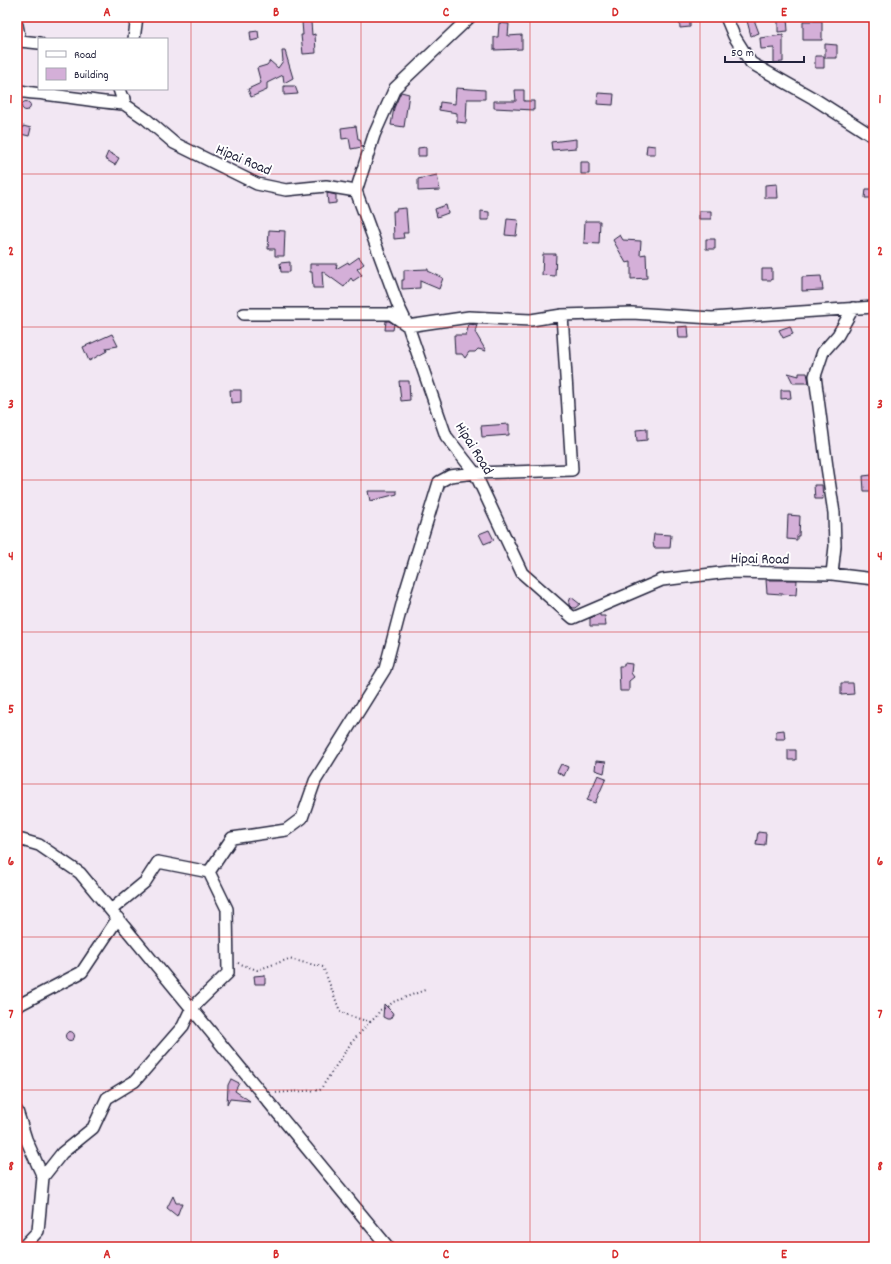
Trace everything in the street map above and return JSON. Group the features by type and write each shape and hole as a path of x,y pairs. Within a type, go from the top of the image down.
{"street":[{"path":"134,38 137,17"},
{"path":"356,191 374,135 395,88 470,17"},
{"path":"726,17 734,36 751,63 813,98 874,137"},
{"path":"17,25 20,41 38,43"},
{"path":"17,90 25,93 124,104"},
{"path":"119,90 124,104"},
{"path":"124,104 126,90"},
{"name":"Hipai Road","path":"124,104 146,119 174,143 257,184 286,190 326,186 356,191 398,305 408,326 446,436 475,473 522,573 573,618 662,580 728,572 832,574 874,579"},
{"path":"244,314 391,314 408,326 469,318 532,320 562,315 632,313 712,318 874,307"},
{"path":"832,574 835,546 834,513 815,376 823,352 838,335 853,308"},
{"path":"209,872 232,838 286,830 302,818 314,781 385,668 405,593 439,482 450,476 475,473 572,470 562,315"},
{"path":"17,842 22,840 38,845 80,873 388,1247"},
{"path":"17,1006 82,972 115,914 145,882 158,862 209,872"},
{"path":"43,1177 62,1153 93,1128 107,1098 135,1081 183,1026 191,1008 228,973 227,909 209,872"},
{"path":"17,1111 26,1139 43,1177 38,1231 23,1247"}],"path":[{"path":"227,960 257,970 289,959 323,967 340,1011 350,1016 370,1022"},
{"path":"261,1094 320,1090 348,1048 376,1017 380,1010 393,1002 425,990"}],"building":[{"path":"679,17 690,17 690,27 680,28"},
{"path":"746,17 753,17 759,33 751,36"},
{"path":"787,18 788,31 778,32 778,19"},
{"path":"803,21 822,21 822,40 803,40"},
{"path":"302,22 311,22 312,35 315,34 316,53 303,54 301,35 303,35"},
{"path":"499,23 509,24 508,36 522,35 522,49 494,50 494,37 498,37"},
{"path":"258,31 259,39 251,41 250,32"},
{"path":"783,35 783,62 774,63 774,48 761,49 760,38"},
{"path":"825,44 837,45 837,58 825,58"},
{"path":"282,51 285,51 293,78 284,83 283,75 267,83 267,90 251,97 248,89 261,83 257,68 267,65 270,61 278,68 283,61"},
{"path":"815,56 824,56 824,68 815,68"},
{"path":"284,86 295,86 298,94 284,95"},
{"path":"456,88 485,90 485,99 467,99 466,123 457,122 457,113 439,110 440,102 455,104"},
{"path":"515,90 524,90 524,101 534,101 534,110 494,108 494,101 516,101"},
{"path":"401,92 409,94 404,127 391,125 394,108"},
{"path":"598,93 614,94 613,105 597,104"},
{"path":"24,102 28,102 30,106 28,110 24,110 22,108 22,104"},
{"path":"23,126 31,128 29,136 21,134"},
{"path":"356,126 358,139 360,139 362,147 351,149 349,138 342,139 341,128"},
{"path":"576,139 576,148 552,150 551,142"},
{"path":"647,145 655,146 655,154 646,154"},
{"path":"426,147 426,156 418,156 418,148"},
{"path":"108,152 119,158 115,165 105,159"},
{"path":"581,162 589,162 589,174 581,174"},
{"path":"437,175 440,190 418,191 418,179"},
{"path":"777,184 778,198 765,198 765,185"},
{"path":"866,189 874,189 874,198 865,198"},
{"path":"327,193 336,195 336,203 328,204"},
{"path":"446,205 448,213 437,217 435,209"},
{"path":"406,208 408,233 403,233 404,238 394,239 393,211 396,211 396,209"},
{"path":"481,211 489,212 489,220 481,220"},
{"path":"699,211 711,211 711,219 699,219"},
{"path":"507,219 518,220 516,236 505,235"},
{"path":"585,221 600,221 599,244 584,243"},
{"path":"269,230 285,231 284,256 275,256 275,249 268,249"},
{"path":"620,235 623,240 641,241 640,255 646,254 647,278 631,279 631,262 626,263 613,240"},
{"path":"706,239 715,239 715,249 706,249"},
{"path":"543,254 556,254 555,276 542,275"},
{"path":"359,257 364,264 357,269 362,275 353,281 351,278 344,287 322,271 323,288 313,288 310,264 337,264 336,269 348,262 349,264"},
{"path":"290,262 290,272 281,272 280,263"},
{"path":"428,269 428,271 443,278 439,289 420,281 420,288 402,289 404,270"},
{"path":"762,269 772,269 772,280 762,280"},
{"path":"821,276 823,290 802,291 802,277"},
{"path":"386,321 394,324 393,330 385,330"},
{"path":"469,324 477,325 475,332 486,351 478,349 475,352 469,352 465,358 462,354 455,354 454,335 466,335"},
{"path":"688,326 689,338 679,338 678,327"},
{"path":"790,326 793,334 783,338 779,330"},
{"path":"112,334 118,346 106,348 107,351 89,361 83,347"},
{"path":"788,373 799,376 799,373 807,373 809,383 793,383"},
{"path":"399,381 409,381 410,400 401,401"},
{"path":"230,390 241,390 241,402 231,403"},
{"path":"781,390 790,390 791,398 781,399"},
{"path":"509,424 509,435 482,437 481,426"},
{"path":"647,429 647,440 637,441 636,430"},
{"path":"872,475 874,491 864,491 863,476"},
{"path":"814,485 822,485 823,499 815,499"},
{"path":"368,491 397,491 397,494 370,501"},
{"path":"788,515 800,516 799,536 797,536 797,540 787,539"},
{"path":"489,530 494,540 484,544 479,534"},
{"path":"654,534 671,535 670,548 654,548"},
{"path":"766,580 797,580 796,595 767,593"},
{"path":"571,597 580,604 575,608 572,608 569,605"},
{"path":"600,614 600,616 605,616 606,626 590,626 590,618"},
{"path":"624,663 632,664 631,673 634,677 629,681 629,691 620,691 619,666 624,666"},
{"path":"841,683 853,683 854,694 841,695"},
{"path":"784,730 785,739 776,739 776,731"},
{"path":"788,750 796,750 796,760 788,760"},
{"path":"596,761 606,762 604,773 595,770"},
{"path":"561,764 568,767 564,776 557,772"},
{"path":"598,775 606,778 595,803 587,800"},
{"path":"758,832 766,833 765,845 756,844"},
{"path":"265,975 265,984 255,984 254,976"},
{"path":"384,1004 393,1014 390,1019 383,1017"},
{"path":"70,1031 75,1036 70,1041 65,1036"},
{"path":"231,1079 239,1083 235,1091 250,1101 230,1099 227,1105 228,1085"},
{"path":"173,1196 176,1203 182,1203 177,1216 167,1208"}]}
